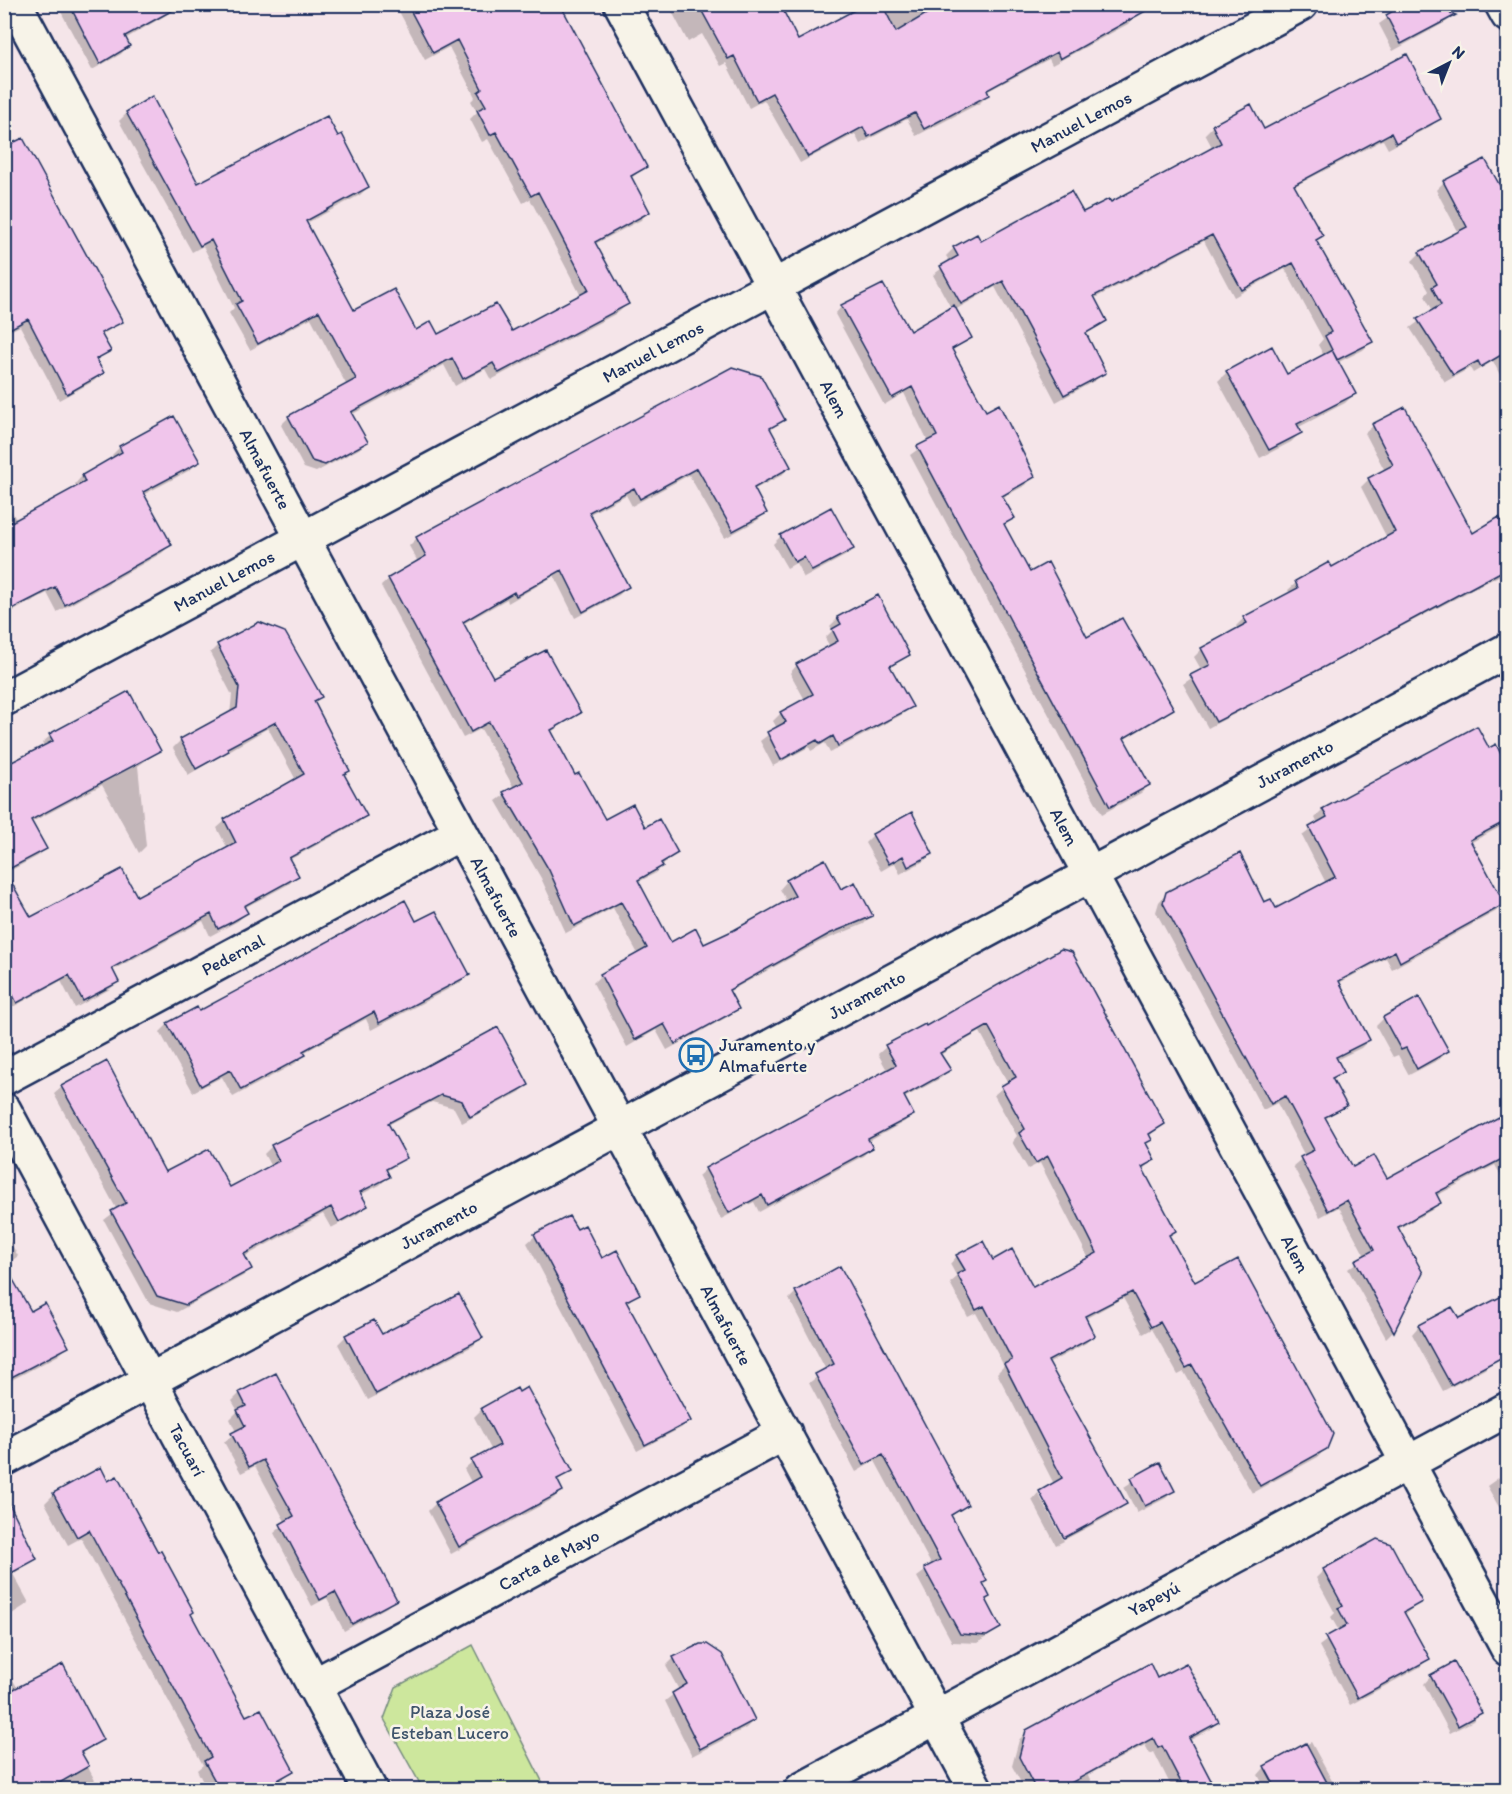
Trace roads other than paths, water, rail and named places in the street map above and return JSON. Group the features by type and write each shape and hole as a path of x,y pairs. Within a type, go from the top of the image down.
{"street":[{"name":"Almafuerte","path":"15,4 976,1790"},
{"name":"Alem","path":"621,4 1508,1648"},
{"name":"Manuel Lemos","path":"4,699 1301,4"},
{"path":"1502,4 1508,15"},
{"name":"Juramento","path":"4,1459 1508,650"},
{"name":"Pedernal","path":"4,1078 461,833"},
{"name":"Tacuarí","path":"4,1110 369,1790"},
{"name":"Yapeyú","path":"801,1790 1508,1409"},
{"name":"Carta de Mayo","path":"314,1686 784,1433"}],"place":[{"name":"Juramento y Almafuerte","path":"696,1055"}],"park label":[{"name":"Plaza José Esteban Lucero","path":"450,1722"}]}
